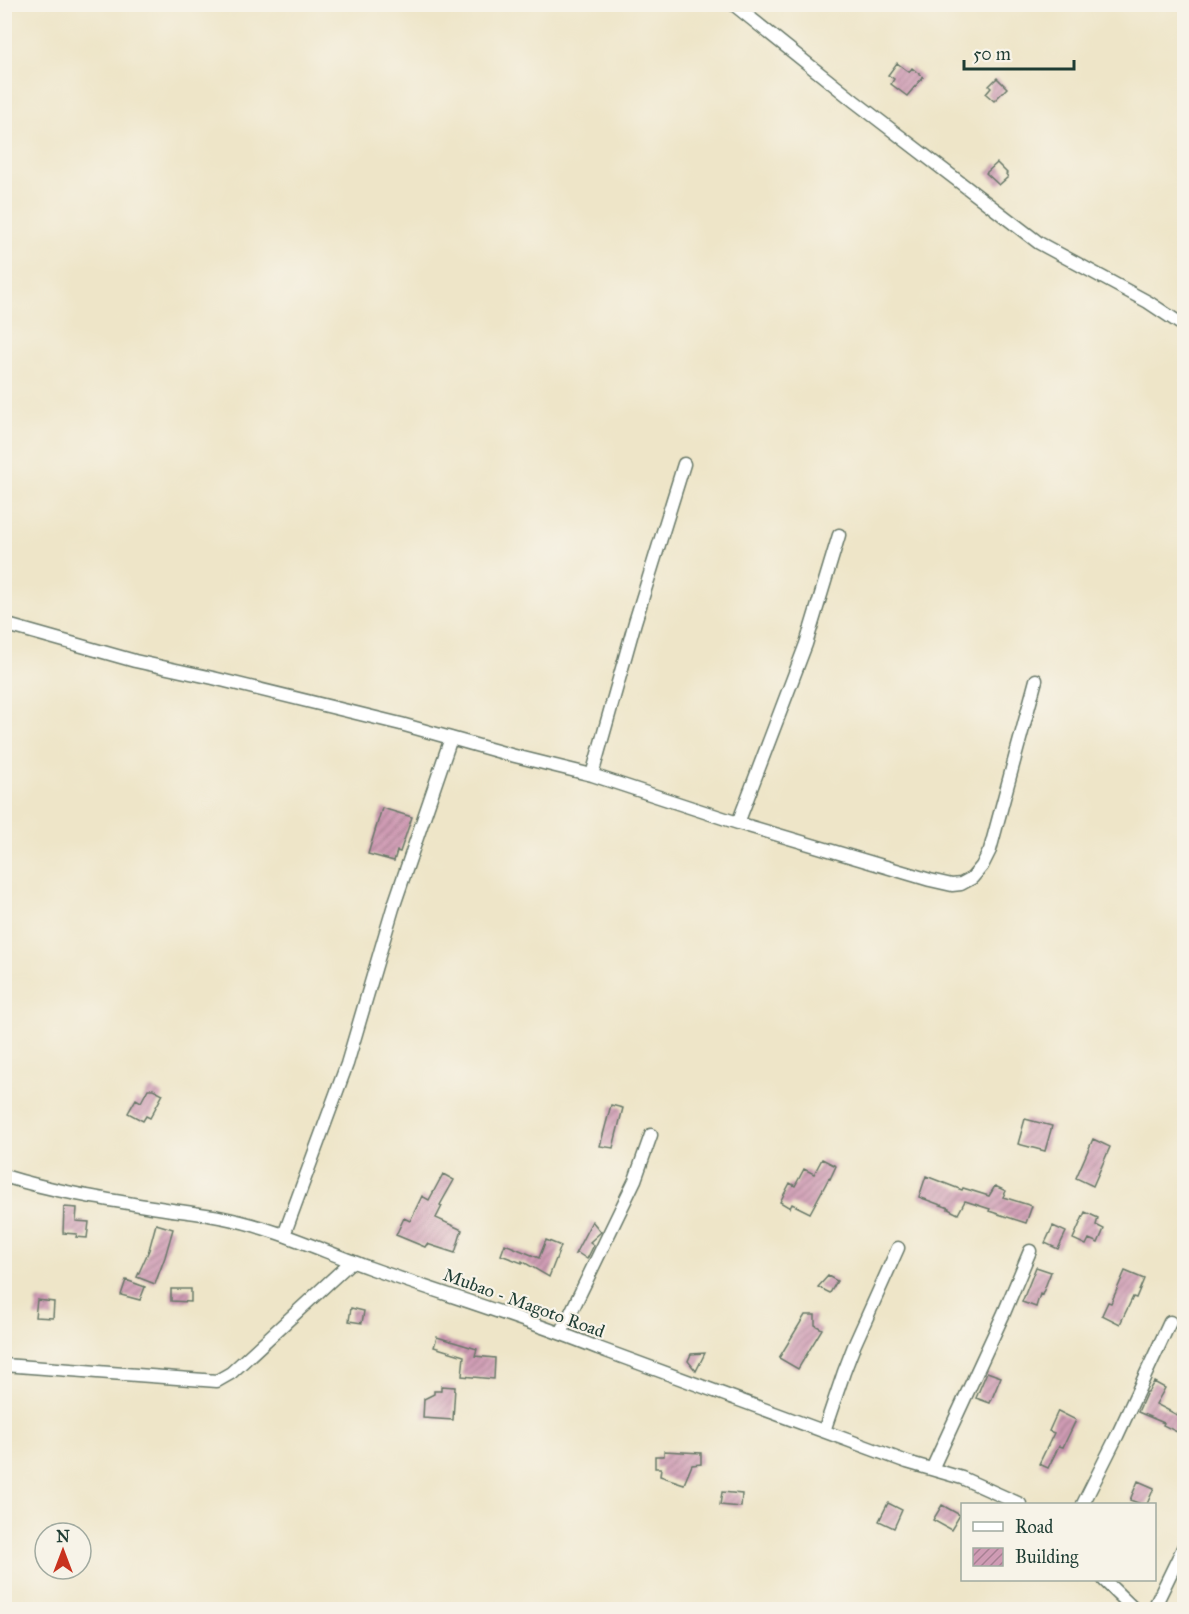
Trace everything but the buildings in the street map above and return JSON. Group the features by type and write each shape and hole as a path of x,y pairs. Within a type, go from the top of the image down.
{"street":[{"path":"733,4 854,101 1039,243 1148,302 1185,326"},
{"path":"592,775 635,622 684,464"},
{"path":"738,823 806,644 839,535"},
{"path":"4,624 135,661 401,724 592,775 738,823 952,885 972,878 982,866 990,850 1036,680"},
{"path":"284,1235 347,1064 393,908 451,738"},
{"path":"561,1333 635,1180 651,1135"},
{"name":"Mubao - Magoto Road","path":"4,1176 60,1191 224,1218 268,1229 352,1262 561,1333 907,1462 962,1478 1018,1503"},
{"path":"824,1431 854,1346 898,1248"},
{"path":"932,1469 1030,1251"},
{"path":"4,1365 217,1381 231,1373 352,1262"},
{"path":"1084,1503 1170,1322"},
{"path":"1153,1610 1185,1546"},
{"path":"1105,1581 1135,1610"}]}
